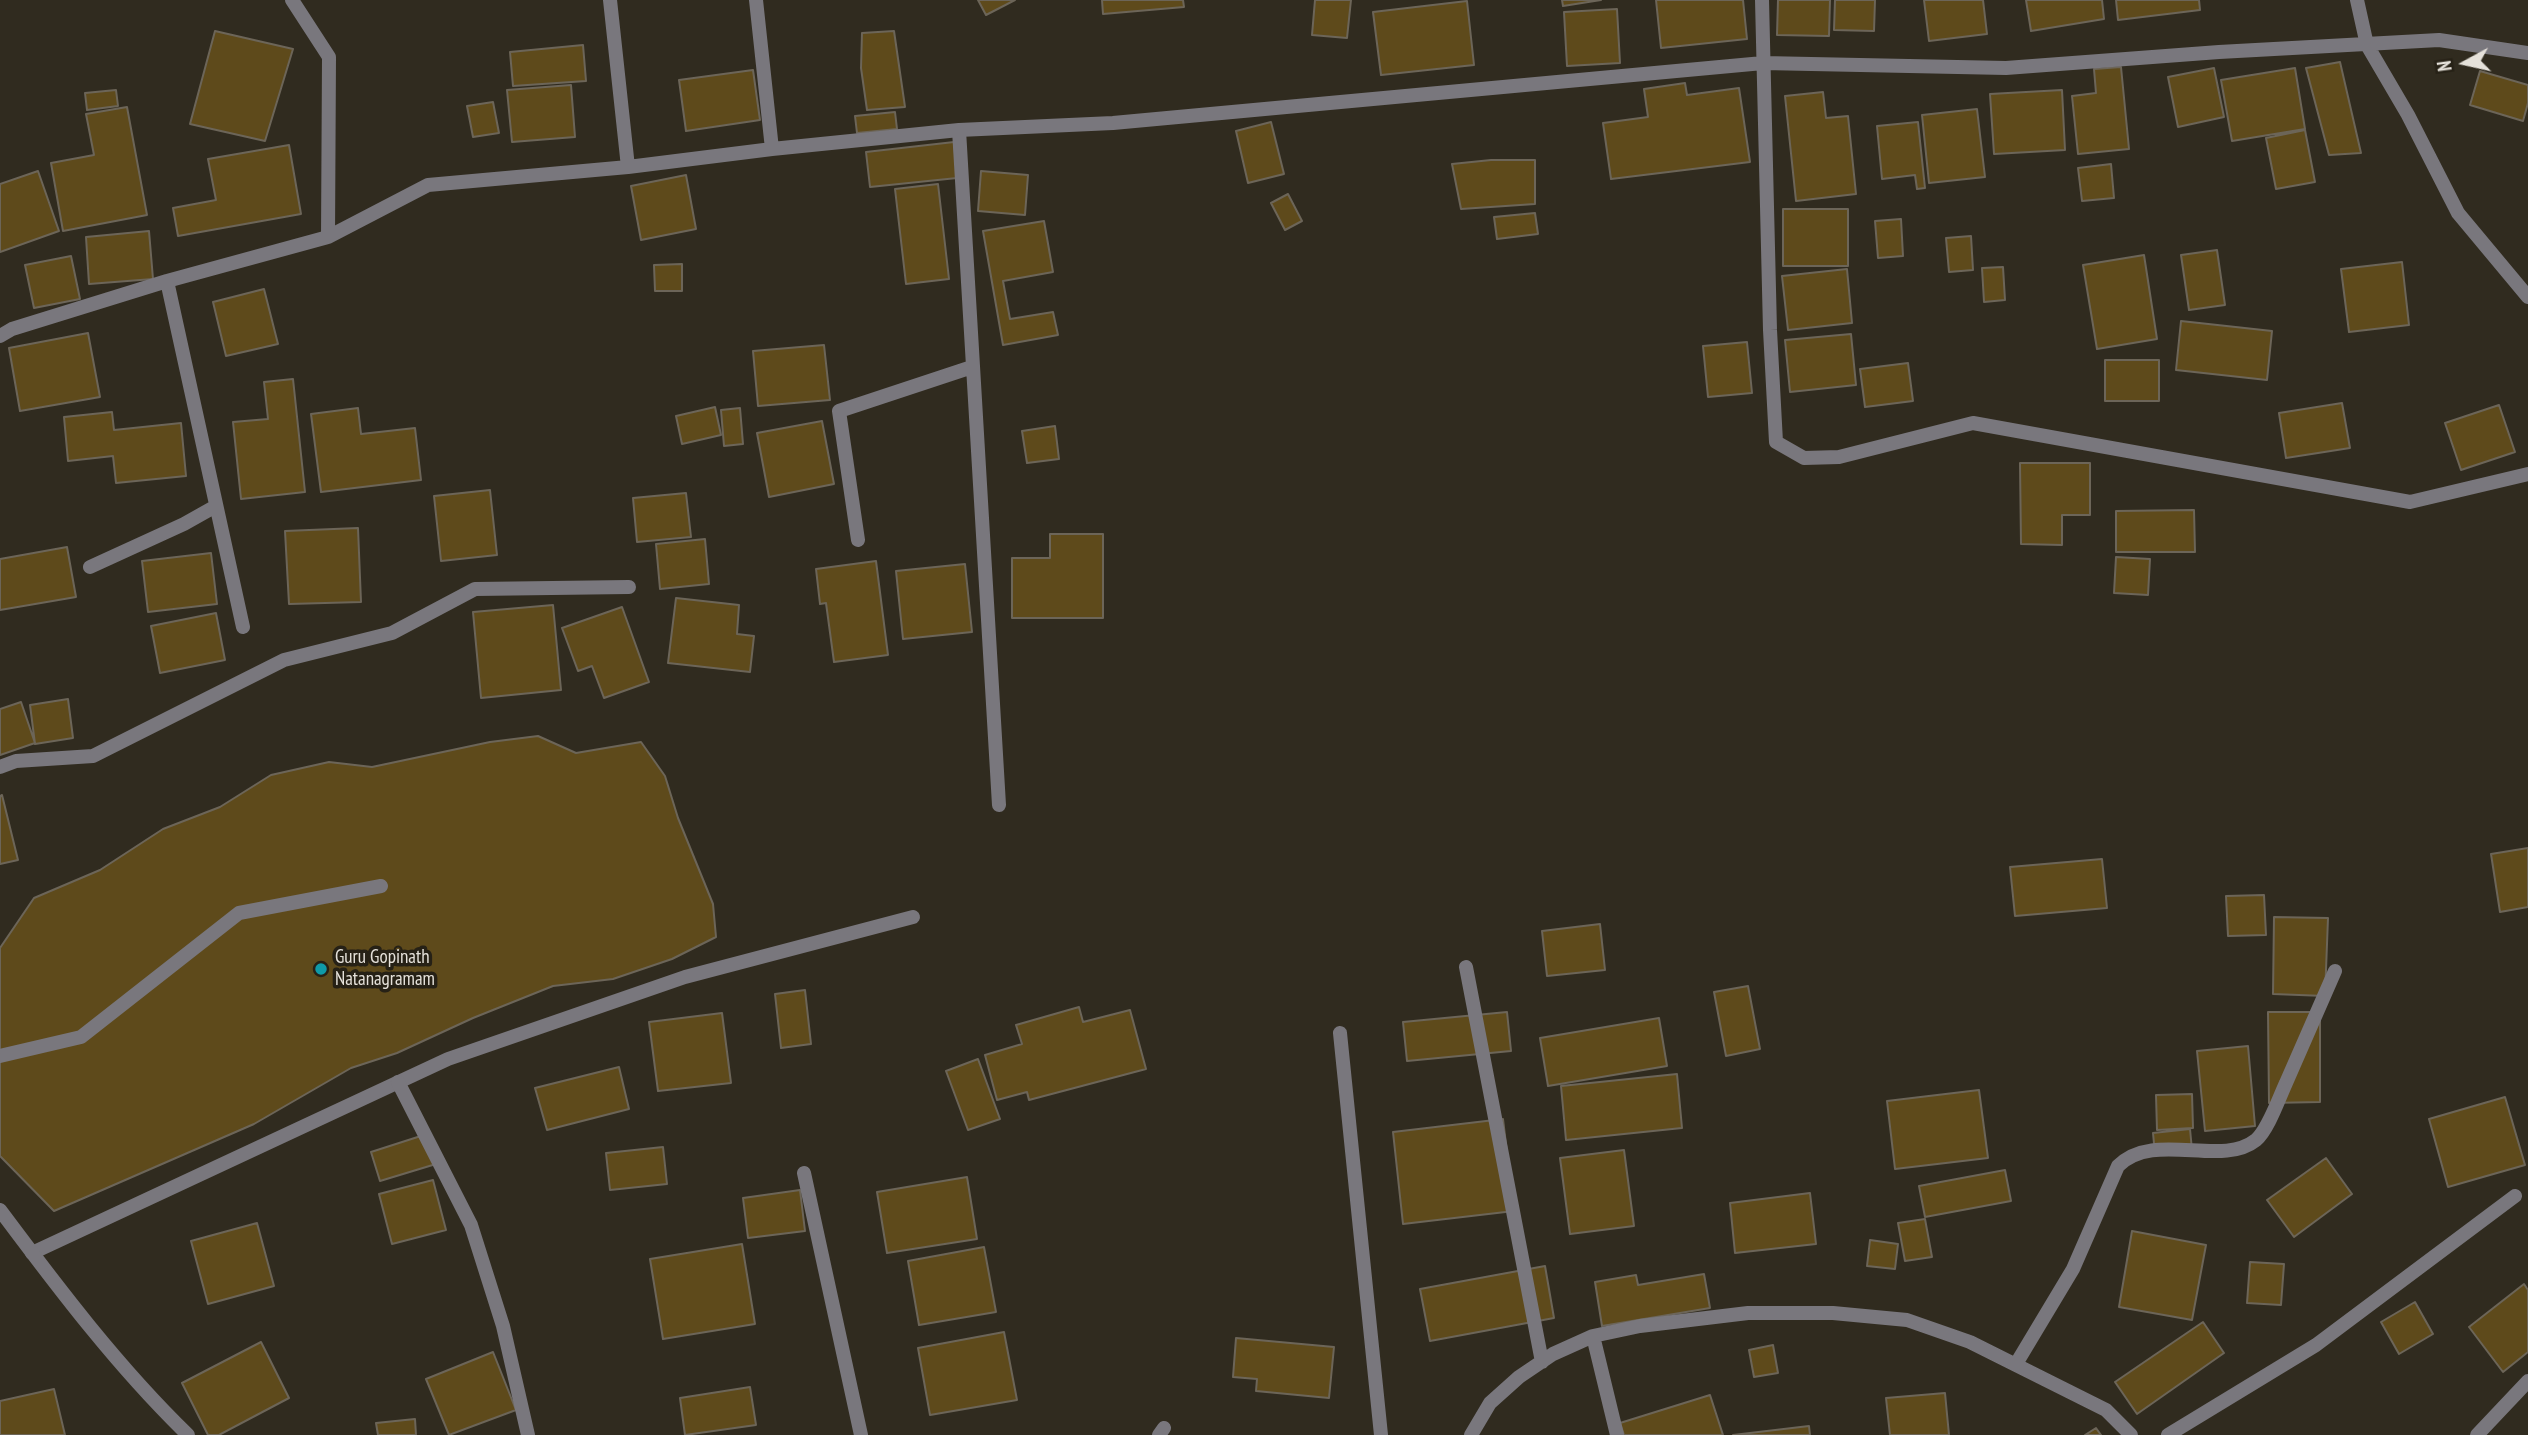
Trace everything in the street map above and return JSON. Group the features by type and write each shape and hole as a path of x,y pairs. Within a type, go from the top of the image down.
{"street":[{"path":"292,0 329,57 328,237"},
{"path":"610,0 628,167"},
{"path":"757,0 772,149"},
{"path":"1762,0 1776,442 1804,457 1839,457 1973,423 2410,502 2528,474"},
{"path":"2357,0 2367,45 2458,213 2528,296"},
{"path":"0,336 12,329 167,281 328,237 428,185 628,167 959,130 1113,123 1763,63 2006,68 2218,52 2440,40 2528,53"},
{"path":"959,130 999,805"},
{"path":"167,281 243,627"},
{"path":"859,540 839,411 972,367"},
{"path":"90,567 184,524 216,506"},
{"path":"0,767 16,761 93,756 285,660 392,633 475,589 629,587"},
{"path":"0,1056 81,1037 239,913 381,886"},
{"path":"32,1253 460,1055 685,977 913,917"},
{"path":"1466,967 1542,1362"},
{"path":"2016,1364 2073,1269 2118,1166 2125,1159 2150,1150 2230,1149 2257,1139 2274,1110 2335,971"},
{"path":"1340,1032 1381,1435"},
{"path":"398,1082 471,1225 503,1326 528,1435"},
{"path":"804,1172 861,1435"},
{"path":"2168,1435 2316,1345 2515,1196"},
{"path":"0,1210 77,1312 158,1406 188,1435"},
{"path":"1471,1435 1490,1403 1519,1377 1593,1336 1640,1326 1748,1314 1858,1314 1907,1320 1970,1342 2106,1410 2131,1435"},
{"path":"1593,1336 1617,1435"},
{"path":"2477,1435 2528,1381"}],"building":[{"path":"978,0 1015,0 986,15"},
{"path":"1102,0 1183,0 1184,7 1103,14"},
{"path":"1315,0 1351,0 1347,38 1312,35"},
{"path":"1562,0 1601,0 1563,6"},
{"path":"1656,0 1743,0 1747,39 1661,48"},
{"path":"1778,0 1830,0 1829,36 1777,35"},
{"path":"1835,0 1875,0 1874,31 1834,30"},
{"path":"1924,0 1983,0 1987,34 1929,41"},
{"path":"2026,0 2102,0 2104,19 2031,31"},
{"path":"2116,0 2199,0 2200,10 2118,20"},
{"path":"1467,1 1474,65 1381,75 1373,12"},
{"path":"1617,9 1620,63 1567,66 1564,12"},
{"path":"215,31 293,49 265,141 190,124"},
{"path":"894,31 905,107 867,110 861,68 862,33"},
{"path":"583,45 586,81 513,86 510,52"},
{"path":"2340,62 2361,153 2329,155 2306,68"},
{"path":"2121,67 2129,149 2078,154 2072,96 2096,93 2094,69"},
{"path":"2214,68 2224,117 2178,127 2168,77"},
{"path":"2295,68 2305,129 2232,141 2221,80"},
{"path":"753,70 760,120 686,131 679,80"},
{"path":"2480,71 2528,85 2528,103 2523,121 2470,105"},
{"path":"1685,83 1687,95 1739,88 1750,162 1611,179 1603,123 1648,117 1644,89"},
{"path":"571,85 575,137 512,142 507,90"},
{"path":"116,90 118,106 87,110 85,93"},
{"path":"2062,90 2065,150 1994,154 1990,94"},
{"path":"1823,92 1826,118 1848,116 1856,194 1796,201 1785,96"},
{"path":"493,102 499,133 473,137 467,106"},
{"path":"127,107 147,215 63,231 51,163 94,155 86,114"},
{"path":"1977,109 1985,177 1929,183 1922,115"},
{"path":"895,112 897,129 857,133 855,116"},
{"path":"1271,122 1284,174 1248,183 1236,131"},
{"path":"1918,122 1925,188 1917,189 1915,175 1882,179 1877,126"},
{"path":"2305,130 2315,182 2276,189 2266,138"},
{"path":"954,142 957,178 870,187 866,152"},
{"path":"289,145 301,214 178,236 173,208 216,200 208,159"},
{"path":"1491,160 1535,160 1535,204 1461,209 1452,164"},
{"path":"2111,164 2114,198 2082,201 2078,168"},
{"path":"38,171 59,231 0,252 0,184"},
{"path":"981,171 1028,175 1025,215 978,211"},
{"path":"686,175 696,229 641,240 631,186"},
{"path":"938,184 949,279 906,284 895,189"},
{"path":"1288,194 1302,221 1285,230 1271,203"},
{"path":"1783,209 1848,209 1848,266 1783,266"},
{"path":"1535,213 1538,234 1497,239 1494,217"},
{"path":"1901,219 1903,256 1878,258 1875,221"},
{"path":"1044,221 1053,272 1003,281 1010,319 1053,312 1058,335 1003,345 983,231"},
{"path":"149,231 153,279 89,284 86,237"},
{"path":"1971,236 1973,270 1949,272 1946,238"},
{"path":"2217,250 2225,305 2189,310 2181,255"},
{"path":"2144,255 2157,339 2097,349 2083,265"},
{"path":"71,256 80,299 34,308 25,265"},
{"path":"2402,262 2409,325 2349,332 2341,269"},
{"path":"682,264 682,291 655,291 654,265"},
{"path":"2003,267 2005,300 1984,302 1982,268"},
{"path":"1847,269 1852,323 1788,330 1782,276"},
{"path":"264,289 278,344 226,356 213,302"},
{"path":"2181,321 2272,331 2267,380 2176,370"},
{"path":"88,333 100,397 20,411 9,348"},
{"path":"1851,334 1856,385 1790,392 1785,340"},
{"path":"1747,342 1752,393 1708,397 1703,346"},
{"path":"824,345 830,400 758,406 753,351"},
{"path":"2105,360 2159,360 2159,401 2105,401"},
{"path":"1908,363 1913,401 1865,407 1860,369"},
{"path":"293,379 305,492 241,499 233,422 268,419 264,382"},
{"path":"2342,403 2350,448 2286,458 2279,413"},
{"path":"2499,405 2515,452 2461,470 2445,423"},
{"path":"715,407 721,435 682,444 676,416"},
{"path":"358,408 361,434 415,428 421,480 321,492 311,414"},
{"path":"740,408 743,444 724,446 721,410"},
{"path":"112,412 114,430 181,423 186,476 116,483 113,456 68,461 64,417"},
{"path":"822,421 834,484 769,497 757,433"},
{"path":"1055,426 1059,459 1027,463 1022,431"},
{"path":"2020,463 2090,463 2090,515 2062,515 2062,545 2021,544"},
{"path":"490,490 497,555 441,561 434,496"},
{"path":"686,493 691,537 637,542 633,498"},
{"path":"2194,510 2195,552 2116,552 2116,511"},
{"path":"358,528 361,602 289,604 285,531"},
{"path":"1050,534 1103,534 1103,618 1012,618 1012,558 1050,558"},
{"path":"705,539 709,584 660,589 656,544"},
{"path":"67,547 76,597 0,610 0,559"},
{"path":"211,553 217,604 148,612 142,561"},
{"path":"2116,557 2150,559 2148,595 2114,593"},
{"path":"876,561 888,655 834,662 826,603 820,604 816,569"},
{"path":"965,564 972,632 903,639 896,571"},
{"path":"676,598 739,605 737,634 754,636 750,672 668,663"},
{"path":"553,605 561,690 481,698 473,612"},
{"path":"622,607 649,682 604,698 592,666 578,671 562,628"},
{"path":"216,613 225,660 160,673 151,626"},
{"path":"68,699 73,738 35,744 30,705"},
{"path":"21,702 35,743 0,755 0,709"},
{"name":"Guru Gopinath Natanagramam","path":"538,736 576,753 641,742 665,776 678,818 713,904 716,937 672,959 613,979 553,986 473,1018 397,1053 351,1068 254,1124 54,1211 0,1156 0,948 34,898 100,870 163,829 220,807 271,775 329,762 372,767 490,742"},
{"path":"2,795 18,860 0,864 0,796"},
{"path":"2528,848 2528,907 2500,912 2491,854"},
{"path":"2102,859 2107,908 2015,916 2010,867"},
{"path":"2264,895 2266,935 2228,936 2226,896"},
{"path":"2274,917 2328,918 2325,996 2273,994"},
{"path":"1600,924 1605,970 1547,976 1542,931"},
{"path":"1748,986 1760,1049 1726,1056 1714,992"},
{"path":"805,990 811,1044 781,1048 775,994"},
{"path":"1079,1007 1083,1022 1130,1010 1146,1069 1029,1100 1027,1092 997,1100 985,1055 1022,1044 1016,1025"},
{"path":"1507,1012 1511,1051 1407,1061 1403,1022"},
{"path":"2268,1012 2320,1012 2320,1102 2269,1103"},
{"path":"722,1013 731,1083 658,1091 649,1022"},
{"path":"1659,1018 1667,1066 1548,1086 1540,1038"},
{"path":"2248,1046 2255,1126 2205,1131 2197,1051"},
{"path":"978,1059 1000,1119 968,1130 946,1071"},
{"path":"619,1067 629,1109 547,1130 535,1088"},
{"path":"1677,1074 1682,1128 1566,1140 1561,1086"},
{"path":"1979,1090 1988,1158 1895,1169 1887,1101"},
{"path":"2192,1094 2193,1128 2157,1130 2156,1095"},
{"path":"2505,1097 2525,1165 2448,1187 2429,1119"},
{"path":"1503,1119 1514,1211 1403,1224 1393,1132"},
{"path":"2190,1129 2192,1150 2155,1154 2153,1133"},
{"path":"427,1134 436,1164 380,1181 371,1152"},
{"path":"663,1147 667,1184 610,1190 606,1153"},
{"path":"1624,1150 1634,1226 1570,1234 1560,1158"},
{"path":"2326,1158 2352,1194 2294,1237 2267,1200"},
{"path":"2005,1170 2011,1201 1925,1217 1919,1186"},
{"path":"967,1177 977,1239 887,1253 877,1192"},
{"path":"433,1180 446,1230 392,1244 379,1194"},
{"path":"800,1190 805,1231 748,1238 743,1198"},
{"path":"1810,1193 1816,1244 1735,1253 1730,1203"},
{"path":"1925,1219 1932,1257 1905,1261 1898,1223"},
{"path":"257,1223 274,1286 208,1304 191,1241"},
{"path":"2132,1231 2206,1245 2192,1320 2119,1307"},
{"path":"1870,1240 1898,1244 1895,1269 1867,1266"},
{"path":"742,1244 755,1324 663,1339 650,1259"},
{"path":"984,1247 996,1312 919,1325 908,1261"},
{"path":"2250,1262 2284,1264 2281,1305 2247,1303"},
{"path":"1545,1266 1554,1318 1430,1341 1420,1289"},
{"path":"1704,1274 1710,1308 1602,1326 1595,1282 1636,1275 1638,1285"},
{"path":"2524,1284 2528,1290 2528,1352 2503,1372 2469,1327"},
{"path":"2415,1302 2433,1334 2399,1354 2381,1322"},
{"path":"2203,1322 2224,1353 2137,1414 2115,1382"},
{"path":"1004,1332 1017,1400 930,1415 918,1348"},
{"path":"1236,1338 1334,1347 1329,1398 1256,1391 1257,1379 1233,1377"},
{"path":"261,1342 289,1398 219,1435 208,1435 182,1383"},
{"path":"1773,1345 1778,1373 1754,1377 1749,1350"},
{"path":"493,1352 516,1410 449,1435 426,1379"},
{"path":"750,1387 756,1425 685,1435 680,1398"},
{"path":"54,1389 65,1435 0,1435 0,1401"},
{"path":"1945,1393 1949,1435 1890,1435 1886,1398"},
{"path":"1710,1395 1723,1435 1624,1435 1620,1423"},
{"path":"415,1419 416,1435 378,1435 376,1423"},
{"path":"1809,1426 1810,1435 1733,1435"},
{"path":"2096,1428 2101,1435 2085,1435"}],"place":[{"name":"Guru Gopinath Natanagramam","path":"321,969"}]}
